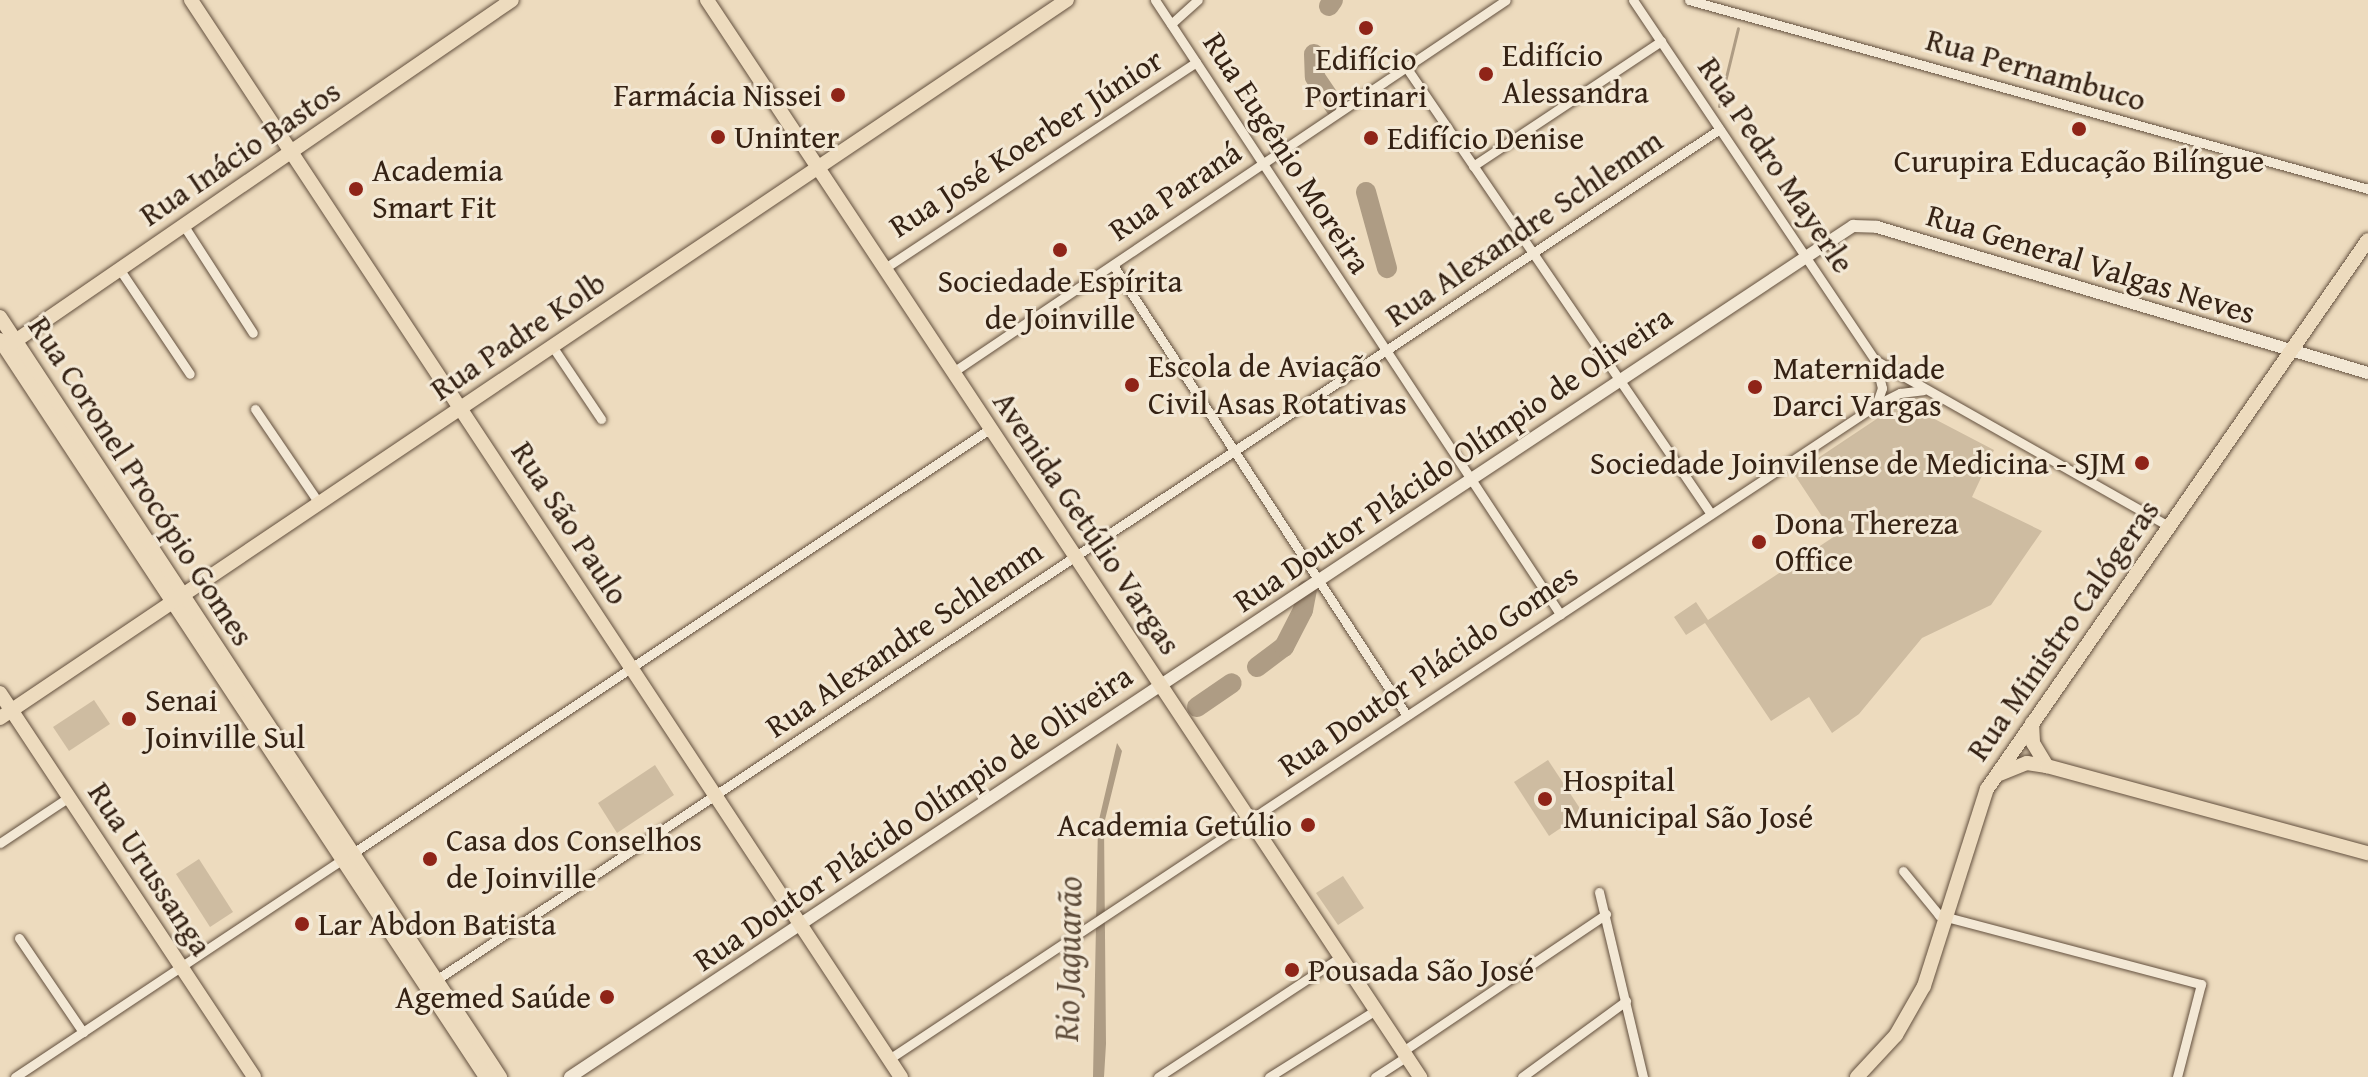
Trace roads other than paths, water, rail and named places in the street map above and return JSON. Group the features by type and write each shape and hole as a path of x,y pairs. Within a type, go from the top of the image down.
{"main road":[{"name":"Rua São Paulo","path":"191,0 901,1077"},
{"name":"Rua Inácio Bastos","path":"5,345 120,270 512,0"},
{"name":"Avenida Getúlio Vargas","path":"707,0 1420,1077"},
{"name":"Rua Padre Kolb","path":"6,714 1067,0"},
{"name":"Rua General Valgas Neves","path":"1805,256 1846,230 1869,225 2368,373"},
{"name":"Rua Ministro Calógeras","path":"1857,1077 1911,1011 1949,917 1981,803 1997,775 2368,240"},
{"name":"Rua Doutor Plácido Olímpio de Oliveira","path":"570,1077 1805,256"},
{"name":"Rua Coronel Procópio Gomes","path":"0,317 5,345 348,856 486,1077"},
{"name":"Rua Urussanga","path":"0,693 6,714 69,797 254,1077"},
{"path":"2032,722 2033,743 2047,766"},
{"path":"1997,775 2027,763 2047,766 2368,853"},
{"name":"Rua Coronel Procópio Gomes","path":"348,856 500,1077"}],"street":[{"name":"Rua Eugênio Moreira","path":"1155,0 1560,614"},
{"path":"1171,24 1198,0"},
{"name":"Rua Paraná","path":"953,372 1506,0"},
{"name":"Rua Pedro Mayerle","path":"1633,0 1875,360"},
{"name":"Rua Pernambuco","path":"1689,0 2368,189"},
{"path":"1473,166 1661,41"},
{"name":"Rua José Koerber Júnior","path":"885,268 1196,62"},
{"path":"1406,67 1711,514"},
{"name":"Rua Alexandre Schlemm","path":"436,980 1720,129"},
{"path":"184,226 253,333"},
{"path":"1113,265 1407,716"},
{"path":"120,270 190,374"},
{"path":"552,346 601,419"},
{"path":"1875,360 1923,390 2169,526"},
{"path":"1875,360 1882,388 1876,405"},
{"name":"Rua Doutor Plácido Gomes","path":"889,1059 1876,405 1900,393 1923,390"},
{"path":"255,409 319,503"},
{"path":"15,1077 991,428"},
{"path":"0,843 69,797"},
{"path":"1903,871 1934,912 2201,984 2177,1077"},
{"path":"1599,892 1643,1077"},
{"path":"1375,1077 1606,914"},
{"path":"19,938 83,1032"},
{"path":"1158,1077 1341,957"},
{"path":"1522,1077 1626,1001"},
{"path":"1269,1077 1376,1010"}],"waterway":[{"name":"Rio Jaguarão","path":"1329,6 1333,0"},
{"path":"1719,106 1738,28"},
{"name":"Rio Jaguarão","path":"1314,54 1315,77 1336,108"},
{"name":"Rio Jaguarão","path":"1366,192 1387,268"},
{"name":"Rio Jaguarão","path":"1257,667 1284,647 1303,610 1307,590"},
{"name":"Rio Jaguarão","path":"1197,707 1232,683"}],"place":[{"name":"Edifício Portinari","path":"1366,28"},
{"name":"Edifício Alessandra","path":"1486,74"},
{"name":"Farmácia Nissei","path":"838,95"},
{"name":"Curupira Educação Bilíngue","path":"2079,129"},
{"name":"Uninter","path":"718,137"},
{"name":"Edifício Denise","path":"1371,138"},
{"name":"Academia Smart Fit","path":"356,189"},
{"name":"Sociedade Espírita de Joinville","path":"1060,250"},
{"name":"Escola de Aviação Civil Asas Rotativas","path":"1132,385"},
{"name":"Maternidade Darci Vargas","path":"1755,387"},
{"name":"Sociedade Joinvilense de Medicina - SJM","path":"2142,463"},
{"name":"Dona Thereza Office","path":"1759,542"},
{"name":"Senai Joinville Sul","path":"129,719"},
{"name":"Hospital Municipal São José","path":"1545,799"},
{"name":"Academia Getúlio","path":"1308,825"},
{"name":"Casa dos Conselhos de Joinville","path":"430,859"},
{"name":"Lar Abdon Batista","path":"302,924"},
{"name":"Pousada São José","path":"1292,970"},
{"name":"Agemed Saúde","path":"607,997"}]}
